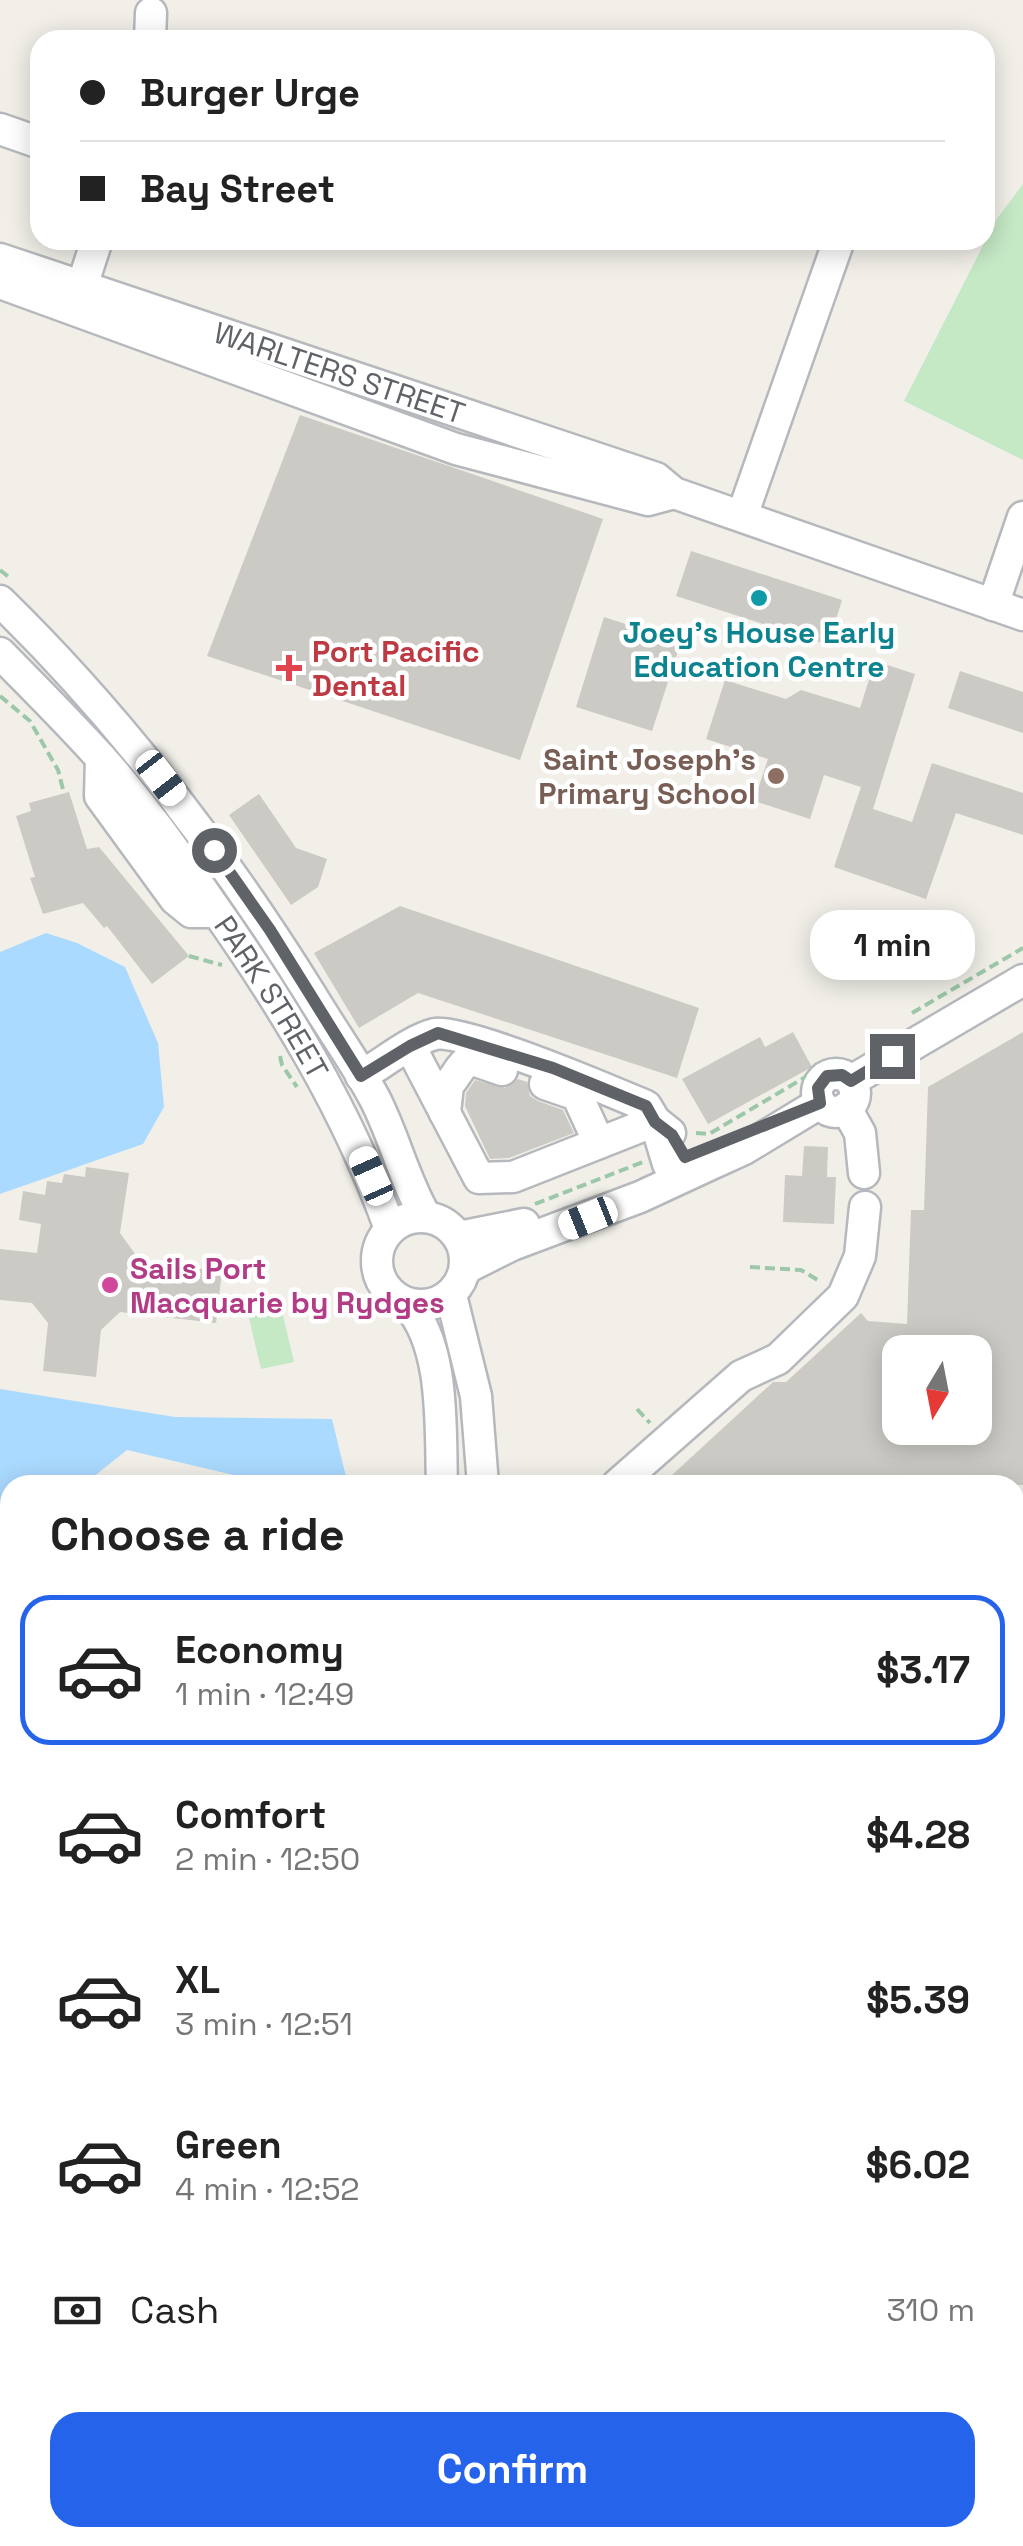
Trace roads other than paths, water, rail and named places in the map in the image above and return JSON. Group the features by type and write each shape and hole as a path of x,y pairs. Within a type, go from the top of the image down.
{"street":[{"path":"0,129 30,140"},
{"path":"82,286 94,250"},
{"path":"742,516 835,250"},
{"name":"WARLTERS STREET","path":"0,259 656,478 674,494 1023,614"},
{"name":"WARLTERS STREET","path":"0,284 456,449 648,500 674,494"},
{"path":"993,605 1023,517"},
{"name":"PARK STREET","path":"0,601 127,736 195,822 270,930 376,1100 409,1187 426,1218"},
{"name":"PARK STREET","path":"0,653 101,758 171,844 218,912 296,1030 330,1092 371,1176 390,1229"},
{"path":"408,1304 438,1303 458,1281 512,1245 594,1216 744,1149 1023,980"},
{"path":"361,1076 438,1033 490,1046 646,1106 680,1149"},
{"path":"410,1046 446,1099 478,1178 512,1177 655,1122"},
{"path":"446,1099 460,1066 470,1059 577,1095 599,1143"},
{"path":"459,1237 539,1220 680,1149 831,1093"},
{"path":"628,1475 741,1376 778,1359 843,1296 860,1256 865,1207 876,1203 882,1192 876,1176 864,1173 860,1133 831,1093"},
{"path":"441,1475 435,1360 423,1323 408,1304 384,1286 378,1272 380,1242 404,1220 426,1218 448,1226 466,1251 458,1281 476,1396 482,1475"}],"water":[{"path":"46,933 77,943 125,967 158,1043 164,1107 143,1144 0,1194 0,952"},
{"path":"0,1389 175,1417 332,1419 346,1475 233,1475 127,1450 96,1475 0,1475"}],"place":[{"name":"Joey's House Early Education Centre","path":"759,598"},
{"name":"Port Pacific Dental","path":"289,668"},
{"name":"Saint Joseph's Primary School","path":"776,776"},
{"name":"Sails Port Macquarie by Rydges","path":"110,1285"}]}
